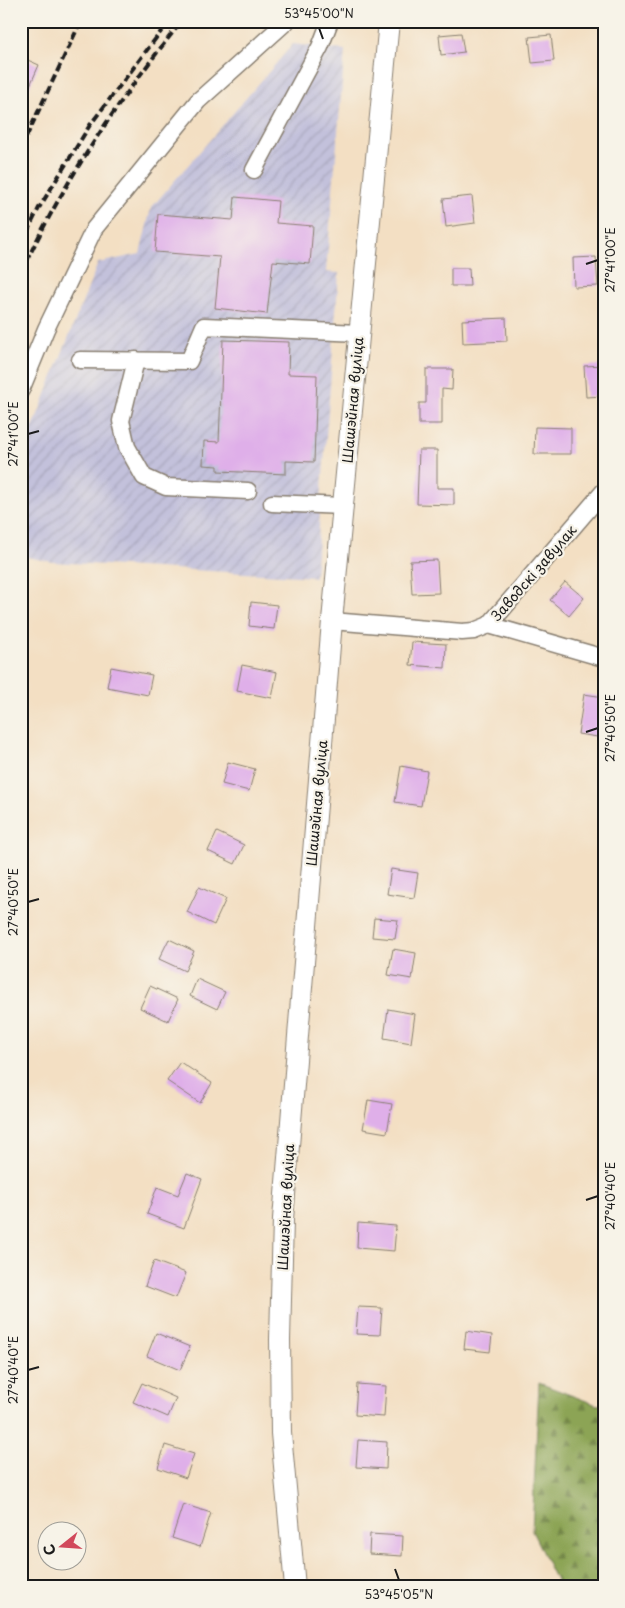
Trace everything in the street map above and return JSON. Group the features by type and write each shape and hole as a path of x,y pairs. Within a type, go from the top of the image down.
{"main road":[{"name":"Шашэйная вуліца","path":"295,1587 281,1432 280,1340 283,1219 332,621 389,21"}],"street":[{"path":"21,390 46,329 94,229 198,101 287,21"},
{"path":"254,170 320,48 330,21"},
{"path":"80,360 189,361 204,326 359,333"},
{"path":"136,360 121,422 128,447 144,477 166,487 248,491"},
{"name":"Заводскі завулак","path":"332,621 462,632 474,631 489,626 604,492"},
{"path":"272,503 343,506"},
{"path":"489,626 604,658"}],"shaded area":[{"path":"293,44 345,50 326,272 339,273 315,577 53,562 21,556 21,457 98,263 140,254 151,208"}],"green space":[{"path":"539,1383 597,1405 604,1404 604,1587 559,1587 532,1531"}],"building":[{"path":"461,33 464,52 441,55 439,35"},
{"path":"551,35 554,61 532,63 529,37"},
{"path":"21,57 39,65 21,106"},
{"path":"472,196 475,223 446,227 443,199"},
{"path":"235,197 278,201 276,223 313,226 310,264 273,261 267,314 215,308 220,257 155,252 158,214 233,220"},
{"path":"596,257 598,286 574,287 573,258"},
{"path":"451,268 469,268 470,286 451,286"},
{"path":"506,318 507,341 463,343 462,320"},
{"path":"223,340 289,342 288,374 317,375 314,462 286,461 286,474 218,471 218,466 203,465 204,441 219,442"},
{"path":"604,365 604,396 586,397 584,366"},
{"path":"426,369 453,369 452,390 442,389 442,424 419,424 419,403 426,403"},
{"path":"535,427 571,428 571,454 534,454"},
{"path":"419,450 437,450 437,488 454,488 454,505 417,504"},
{"path":"437,560 439,593 412,594 410,561"},
{"path":"565,582 584,598 569,616 550,600"},
{"path":"251,602 277,605 274,629 249,626"},
{"path":"412,642 446,644 445,668 410,665"},
{"path":"242,665 277,672 272,698 237,691"},
{"path":"111,667 152,675 148,695 107,687"},
{"path":"584,694 604,697 604,738 578,734"},
{"path":"228,762 255,769 249,791 222,784"},
{"path":"401,766 427,771 421,806 395,802"},
{"path":"217,832 244,845 235,864 208,851"},
{"path":"391,869 418,873 414,898 387,894"},
{"path":"199,887 226,899 214,925 187,912"},
{"path":"374,918 398,920 395,939 372,937"},
{"path":"169,939 194,951 185,971 159,959"},
{"path":"393,949 416,953 412,979 388,975"},
{"path":"197,979 225,992 217,1009 190,996"},
{"path":"150,986 178,999 168,1021 140,1008"},
{"path":"388,1009 415,1014 411,1043 384,1038"},
{"path":"180,1062 212,1083 200,1103 167,1081"},
{"path":"368,1100 392,1104 387,1133 363,1129"},
{"path":"187,1173 202,1179 184,1228 147,1214 157,1187 178,1195"},
{"path":"358,1223 396,1226 394,1251 357,1248"},
{"path":"154,1261 186,1273 176,1298 145,1286"},
{"path":"358,1307 382,1308 380,1335 356,1334"},
{"path":"466,1331 492,1335 490,1352 464,1349"},
{"path":"156,1333 190,1347 180,1370 147,1356"},
{"path":"142,1383 176,1398 168,1417 133,1402"},
{"path":"357,1384 386,1386 384,1417 355,1415"},
{"path":"358,1440 387,1442 386,1469 356,1467"},
{"path":"165,1445 194,1454 186,1478 158,1468"},
{"path":"183,1504 211,1513 200,1547 172,1538"},
{"path":"370,1534 403,1536 402,1556 369,1554"}],"railway":[{"path":"21,148 81,21"},
{"path":"21,244 39,208 90,125 169,21"},
{"path":"21,273 55,206 94,142 136,80 182,21"}]}
